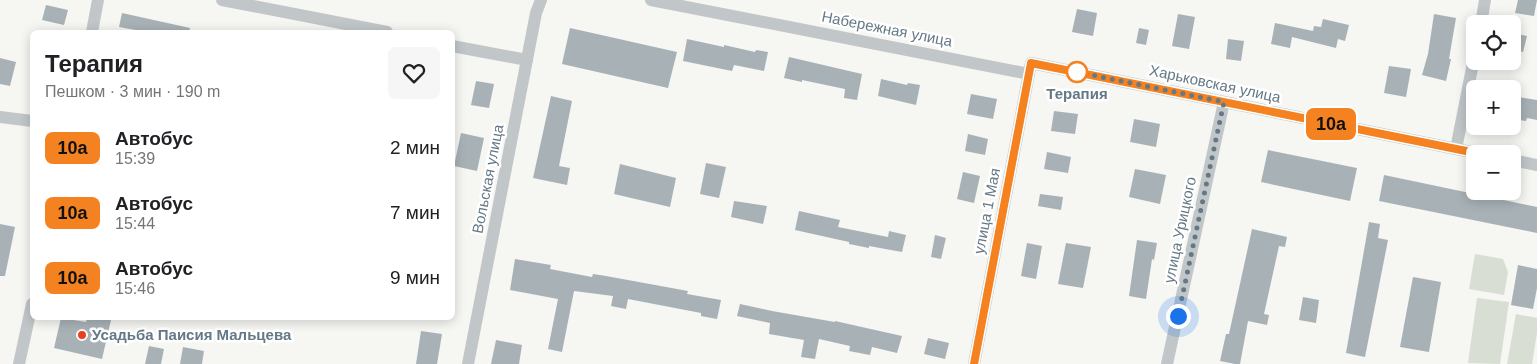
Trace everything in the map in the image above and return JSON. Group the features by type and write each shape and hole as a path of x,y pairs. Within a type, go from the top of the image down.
{"street":[{"path":"92,30 98,0"},
{"path":"222,0 377,30"},
{"name":"Вольская улица","path":"468,364 536,13 541,0"},
{"name":"Набережная улица","path":"651,0 1030,68"},
{"path":"1482,15 1485,0"},
{"path":"455,47 527,60"},
{"name":"Харьковская улица","path":"1030,68 1224,102 1466,151"},
{"name":"улица 1 Мая","path":"974,364 1030,68"},
{"path":"1456,149 1472,70"},
{"name":"улица Урицкого","path":"1167,364 1224,102"},
{"path":"0,117 30,121"},
{"path":"1521,162 1537,165"},
{"path":"19,364 30,313"}],"shaded area":[{"path":"1475,254 1503,259 1508,272 1504,295 1469,289"},
{"path":"1477,298 1509,302 1500,364 1468,363"},
{"path":"1516,314 1537,318 1537,333 1532,364 1507,364"}],"building":[{"path":"1518,0 1537,0 1534,16 1515,13"},
{"path":"46,5 68,10 64,25 42,20"},
{"path":"1077,9 1097,13 1093,36 1072,32"},
{"path":"122,13 190,28 190,30 136,30 119,27"},
{"path":"1178,14 1195,17 1189,49 1172,46"},
{"path":"1434,14 1456,18 1446,81 1422,75 1428,54"},
{"path":"1323,19 1349,25 1345,41 1338,39 1336,48 1292,37 1290,48 1271,44 1275,23 1313,31 1314,26 1321,27"},
{"path":"570,28 677,52 668,88 562,64"},
{"path":"1139,28 1149,30 1146,45 1136,43"},
{"path":"1521,35 1527,36 1523,52 1521,51"},
{"path":"687,39 755,52 756,50 768,52 764,71 734,65 732,71 683,61"},
{"path":"1228,39 1244,41 1241,61 1226,59"},
{"path":"789,57 862,74 857,100 844,98 845,89 784,78"},
{"path":"0,58 16,62 10,86 0,84"},
{"path":"1389,66 1411,69 1406,97 1384,93"},
{"path":"881,79 907,85 908,83 920,85 916,105 878,96"},
{"path":"476,81 494,84 489,108 471,105"},
{"path":"971,94 997,99 993,119 967,114"},
{"path":"551,96 572,101 559,166 570,168 567,185 533,178"},
{"path":"1521,97 1537,100 1537,120 1527,118 1526,121 1521,120"},
{"path":"1054,111 1078,114 1075,134 1051,131"},
{"path":"1134,119 1160,124 1156,147 1130,142"},
{"path":"461,133 484,138 477,171 455,166"},
{"path":"968,134 988,139 985,155 965,151"},
{"path":"1268,150 1357,168 1350,201 1261,182"},
{"path":"1047,152 1071,157 1068,173 1044,169"},
{"path":"706,163 726,167 719,198 700,194"},
{"path":"620,164 676,178 670,207 614,194"},
{"path":"1135,169 1166,175 1160,204 1129,197"},
{"path":"963,172 980,176 974,203 957,199"},
{"path":"1384,175 1466,192 1466,200 1504,200 1537,207 1537,233 1379,201"},
{"path":"1040,194 1063,197 1061,210 1038,206"},
{"path":"734,201 767,206 763,224 731,217"},
{"path":"799,211 840,220 838,227 888,237 889,231 906,235 902,252 849,244 849,242 795,230"},
{"path":"1369,222 1380,224 1378,238 1388,240 1365,357 1346,353"},
{"path":"0,224 15,227 5,276 0,276"},
{"path":"1252,229 1287,237 1285,247 1279,246 1264,314 1269,315 1267,325 1248,321 1240,364 1235,364 1220,361 1226,334 1229,334"},
{"path":"935,235 946,238 941,259 931,257"},
{"path":"1137,240 1157,243 1154,260 1152,259 1146,299 1129,296"},
{"path":"1027,243 1042,246 1036,279 1021,276"},
{"path":"1066,243 1091,247 1083,288 1058,284"},
{"path":"515,259 551,265 550,269 592,277 593,274 606,276 688,291 687,294 721,300 717,319 701,316 701,313 628,299 626,309 611,306 613,296 574,291 562,352 548,349 558,299 510,290"},
{"path":"1518,265 1537,269 1537,288 1533,309 1511,305"},
{"path":"1413,277 1441,282 1429,352 1400,347"},
{"path":"1303,297 1319,300 1316,323 1299,320"},
{"path":"740,304 835,321 902,336 897,353 872,347 870,355 849,351 850,346 819,339 815,359 801,357 804,340 769,334 770,323 737,316"},
{"name":"Усадьба Паисия Мальцева","path":"61,320 86,322 86,320 111,320 102,359 54,348"},
{"path":"421,331 442,334 437,364 416,364"},
{"path":"928,338 949,343 945,359 924,354"},
{"path":"496,340 522,345 519,364 491,364"},
{"path":"149,346 164,349 161,364 145,364"},
{"path":"183,347 204,351 202,364 180,364"}],"bus line":[{"name":"10а","path":"974,364 1031,63 1466,151"}],"place":[{"name":"Терапия","path":"1077,72"},
{"name":"Усадьба Паисия Мальцева","path":"82,335"}],"route":[{"path":"1077,72 1224,102 1178,316"}]}
